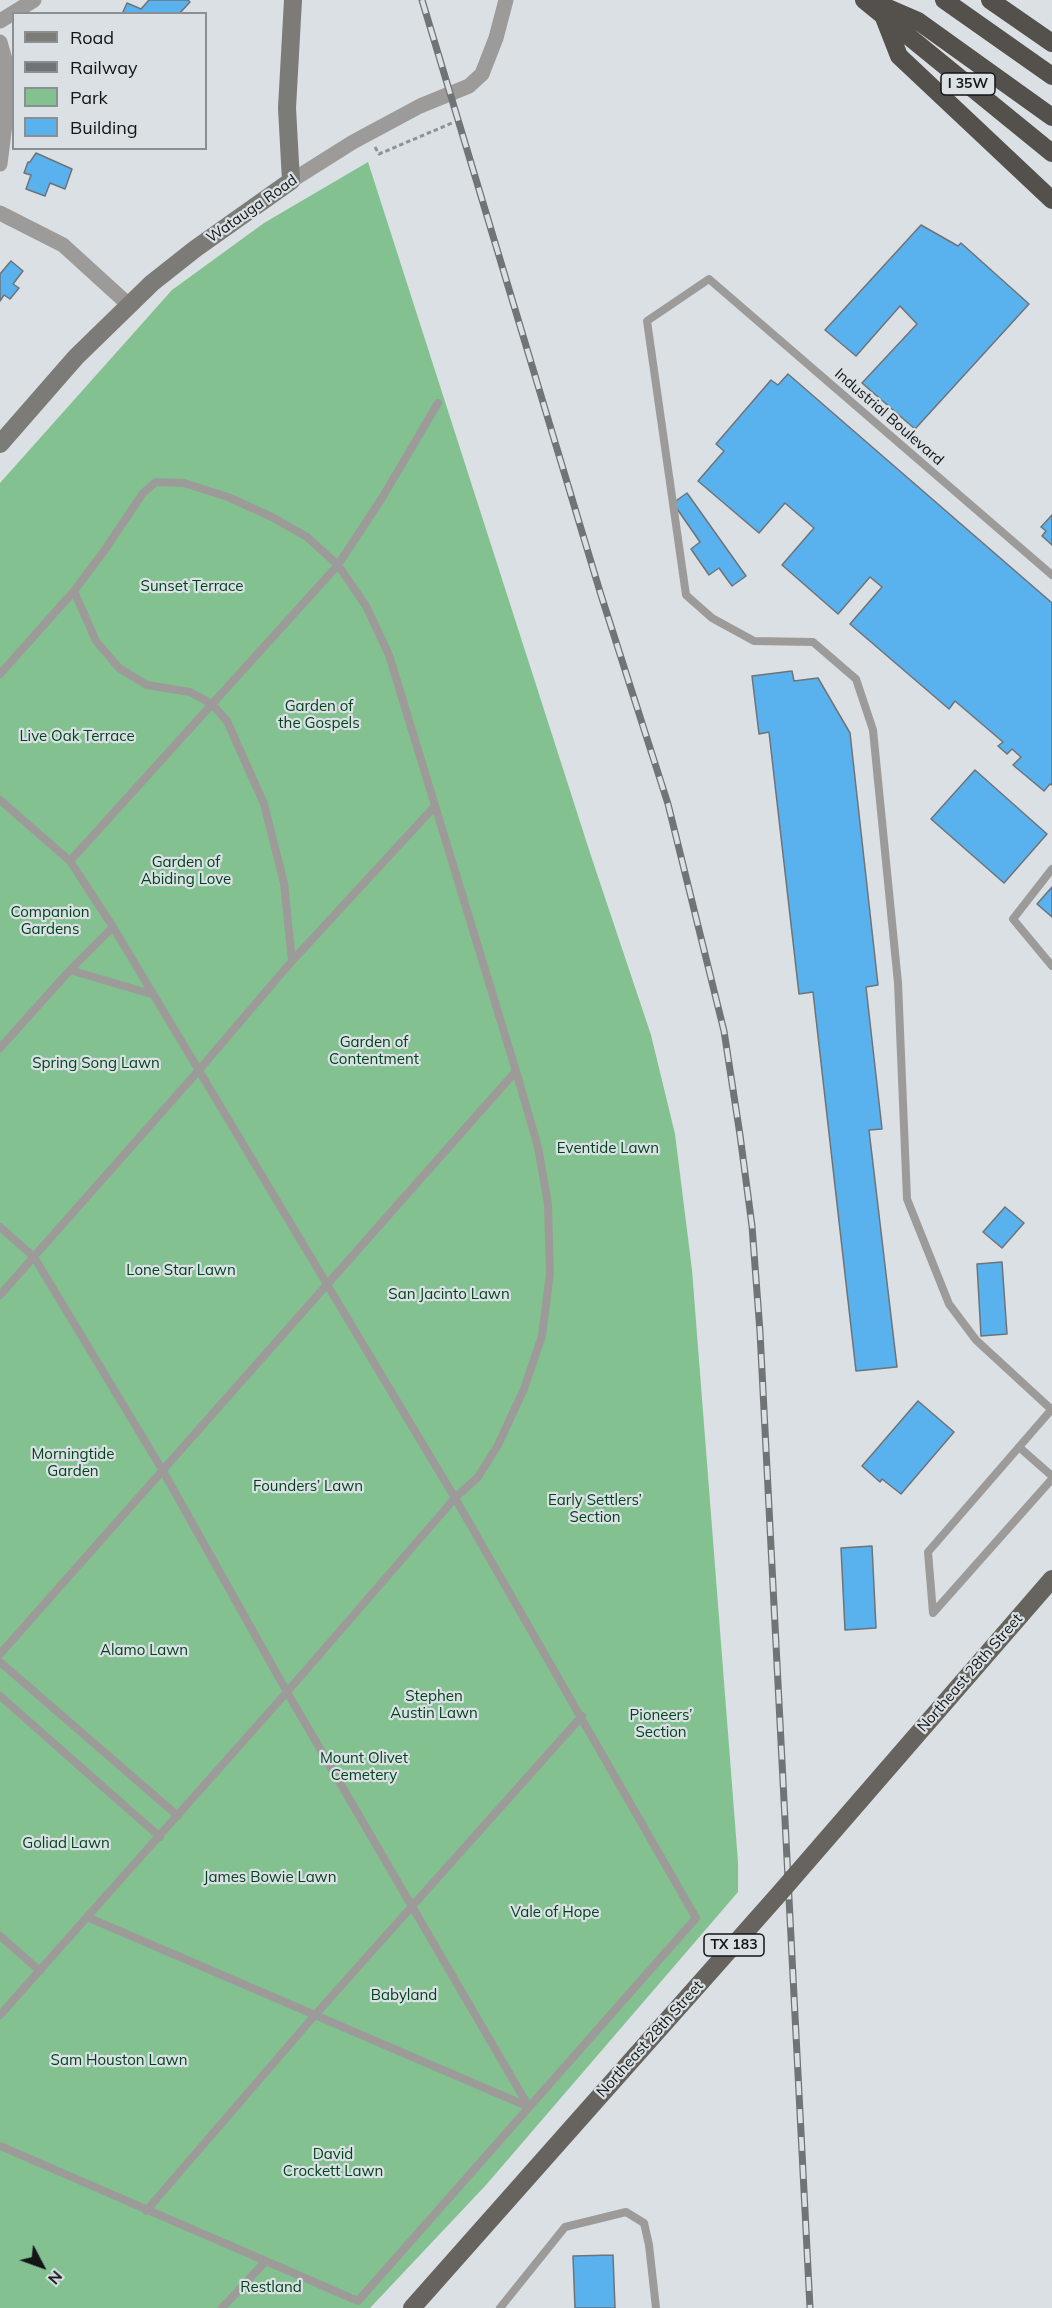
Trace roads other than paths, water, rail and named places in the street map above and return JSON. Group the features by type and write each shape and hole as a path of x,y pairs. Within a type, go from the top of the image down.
{"highway":[{"name":"I 35W","path":"864,0 1052,153"},
{"path":"868,0 918,21 1052,117"},
{"path":"944,0 1052,76"},
{"path":"990,0 1052,43"},
{"path":"883,15 899,56 1052,200"}],"main road":[{"name":"Northeast 28th Street","path":"412,2308 779,1894 1052,1579"}],"street":[{"path":"15,12 34,0"},
{"path":"291,181 287,108 293,0"},
{"name":"Watauga Road","path":"0,444 76,357 152,283 195,249 291,181 368,135 420,106 469,86 482,74 496,38 506,0"},
{"path":"0,42 6,63 6,116 0,164"},
{"path":"0,213 63,245 130,306"}],"lane":[{"name":"Industrial Boulevard","path":"1052,575 709,279 647,321 686,595 712,618 754,641 813,642 856,679 873,730 896,960 907,1199 949,1304 976,1340 1052,1410"},
{"path":"70,861 338,564 377,507 438,403"},
{"path":"0,674 74,591 104,551 142,493 156,482 184,483 228,497 307,537 338,564 366,606 389,655 516,1071 538,1147 548,1204 550,1273 542,1336 524,1389 498,1445 478,1477 455,1498 288,1692 0,2015"},
{"path":"74,591 96,640 119,668 147,685 190,692 212,704 227,721 264,804 284,884 292,961"},
{"path":"0,800 70,861 113,927 151,994 328,1283 455,1498 696,1918 358,2301 0,2146"},
{"path":"0,1295 292,961 435,806"},
{"path":"1052,869 1012,919 1052,966"},
{"path":"0,1048 70,970 113,927"},
{"path":"70,970 151,994"},
{"path":"0,1654 516,1071"},
{"path":"0,1227 34,1257 163,1471 288,1692 529,2107"},
{"path":"1019,1447 1052,1478 933,1613 928,1552 1019,1447 1052,1410"},
{"path":"0,1662 178,1816"},
{"path":"0,1696 160,1837"},
{"path":"146,2211 315,2015 582,1716"},
{"path":"87,1917 529,2107"},
{"path":"0,1936 40,1971"},
{"path":"500,2308 566,2227 626,2212 644,2223 651,2256 656,2308"},
{"path":"222,2308 266,2262"}],"railway":[{"path":"422,0 601,595 668,804 724,1031 752,1226 760,1332 810,2308"}],"park label":[{"name":"Sunset Terrace","path":"192,586"},
{"name":"Garden of the Gospels","path":"319,714"},
{"name":"Live Oak Terrace","path":"77,736"},
{"name":"Garden of Abiding Love","path":"186,870"},
{"name":"Companion Gardens","path":"50,920"},
{"name":"Garden of Contentment","path":"374,1050"},
{"name":"Spring Song Lawn","path":"96,1063"},
{"name":"Eventide Lawn","path":"608,1148"},
{"name":"Lone Star Lawn","path":"181,1270"},
{"name":"San Jacinto Lawn","path":"449,1294"},
{"name":"Morningtide Garden","path":"73,1462"},
{"name":"Founders’ Lawn","path":"308,1486"},
{"name":"Early Settlers’ Section","path":"595,1508"},
{"name":"Alamo Lawn","path":"144,1650"},
{"name":"Stephen Austin Lawn","path":"434,1704"},
{"name":"Pioneers’ Section","path":"661,1724"},
{"name":"Mount Olivet Cemetery","path":"364,1766"},
{"name":"Goliad Lawn","path":"66,1843"},
{"name":"James Bowie Lawn","path":"270,1877"},
{"name":"Vale of Hope","path":"555,1912"},
{"name":"Babyland","path":"404,1995"},
{"name":"Sam Houston Lawn","path":"119,2060"},
{"name":"David Crockett Lawn","path":"333,2162"},
{"name":"Restland","path":"271,2287"}]}
